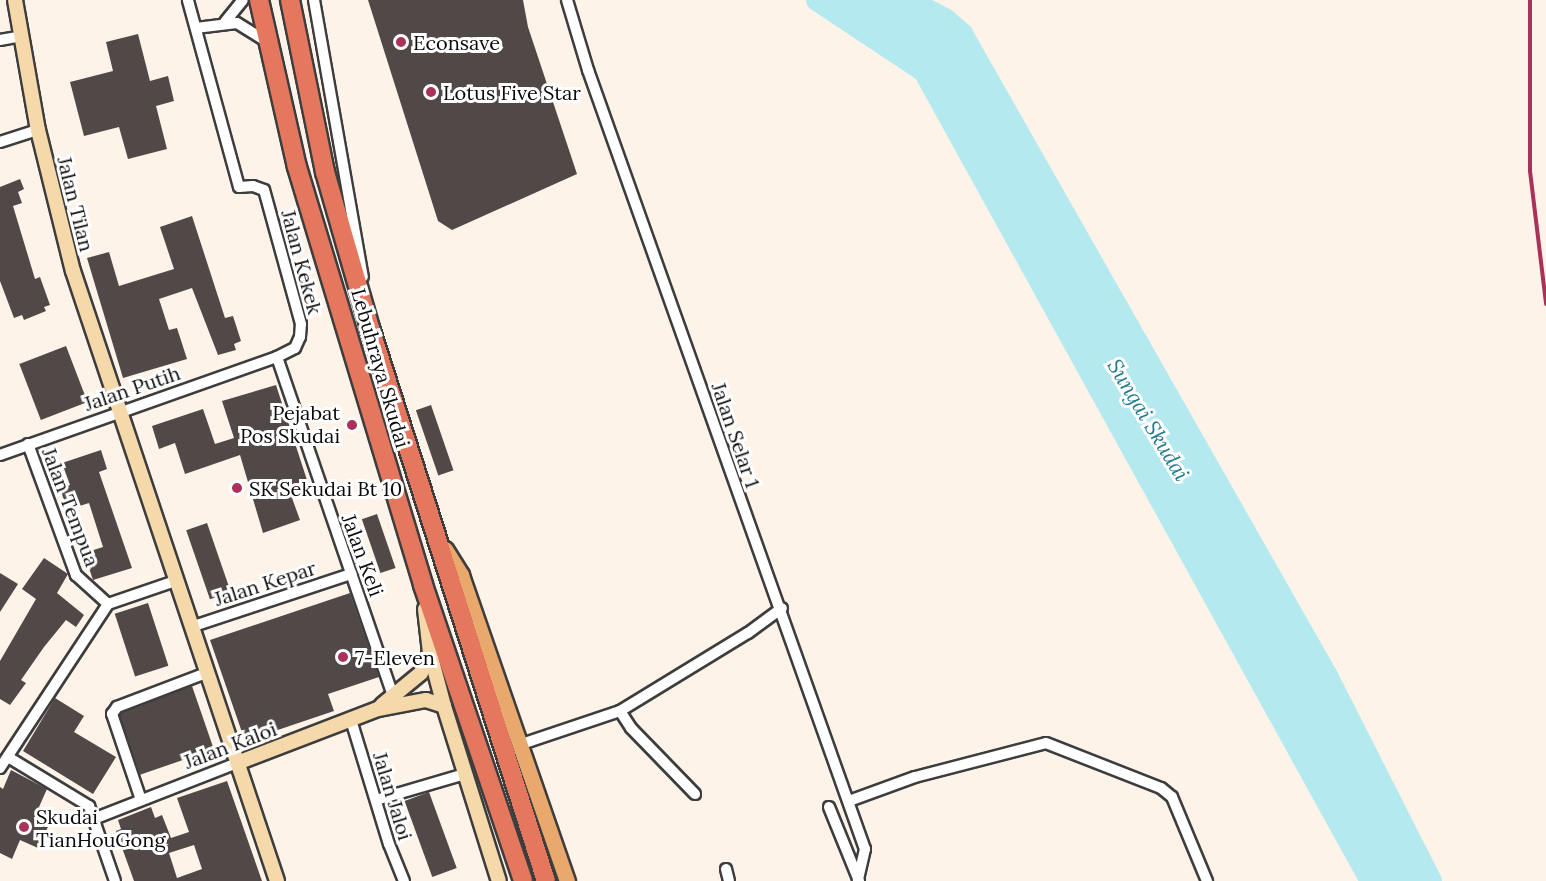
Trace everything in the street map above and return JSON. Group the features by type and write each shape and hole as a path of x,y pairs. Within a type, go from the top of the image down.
{"highway":[{"name":"Lebuhraya Skudai","path":"260,0 297,167 423,585 523,881"},
{"name":"Lebuhraya Skudai","path":"290,0 325,172 370,328 546,879"}],"main road":[{"path":"433,529 461,575 567,881"}],"street":[{"name":"Jalan Tilan","path":"15,0 38,130 73,271 117,412 277,881"},
{"path":"188,0 196,28 225,22 237,23 268,42"},
{"path":"225,22 243,0"},
{"path":"314,0 348,176 370,328"},
{"name":"Jalan Selar 1","path":"567,0 588,70 726,464 782,608 865,849 859,880"},
{"name":"Jalan Kekek","path":"196,28 239,188 254,186 264,190 301,324 300,337 294,348 277,357"},
{"path":"0,40 22,36"},
{"path":"0,142 38,130"},
{"name":"Jalan Putih","path":"0,455 277,357"},
{"name":"Jalan Keli","path":"277,357 393,695"},
{"name":"Jalan Tempua","path":"28,444 76,575 108,604"},
{"name":"Jalan Kepar","path":"191,627 351,574"},
{"path":"0,768 108,604 175,581"},
{"path":"423,585 430,653 444,706 499,881"},
{"path":"519,745 620,711 729,646 782,608"},
{"name":"Jalan Kaloi","path":"378,708 421,673 430,653"},
{"path":"141,800 112,714 117,707 206,673"},
{"name":"Jalan Kaloi","path":"96,818 378,708 426,700 444,706"},
{"path":"620,711 695,794"},
{"name":"Jalan Jaloi","path":"351,720 404,881"},
{"path":"849,801 915,777 1046,743 1161,788 1172,797 1208,881"},
{"path":"8,757 89,806 96,818 114,881"},
{"path":"376,800 465,774"},
{"path":"829,807 859,880"},
{"path":"726,869 729,881"}],"water":[{"name":"Sungai Skudai","path":"817,0 908,0 945,19 962,34 1327,676 1431,881 1371,881 924,71"}],"building":[{"path":"368,0 523,0 528,27 577,174 452,230 438,221"},
{"path":"138,34 150,81 168,76 174,101 156,106 167,149 128,159 119,127 84,136 70,82 113,71 106,42"},
{"path":"20,179 24,189 18,192 22,203 13,206 35,279 40,277 50,305 44,307 46,311 24,320 22,315 14,318 0,281 0,187"},
{"path":"192,216 225,318 233,316 241,341 234,344 236,350 218,355 192,288 159,299 169,330 177,328 187,359 123,378 87,258 109,252 119,286 174,269 160,227"},
{"path":"66,346 88,402 41,420 19,364"},
{"path":"276,385 307,480 288,487 300,520 263,533 240,455 185,474 175,443 159,449 152,426 203,409 215,444 234,438 222,401"},
{"path":"431,405 453,470 438,475 416,410"},
{"path":"101,450 107,469 99,472 132,568 93,580 84,553 103,547 89,503 67,510 60,488 70,485 62,463"},
{"path":"377,514 396,568 380,573 362,519"},
{"path":"207,523 231,592 210,599 186,530"},
{"path":"44,558 68,574 57,593 84,615 76,627 66,620 21,680 26,683 10,705 0,699 0,661 36,599 22,589"},
{"path":"0,573 18,584 0,612"},
{"path":"350,593 379,677 328,694 334,711 245,741 210,640"},
{"path":"148,603 168,666 135,677 115,614"},
{"path":"192,686 214,749 140,775 118,711"},
{"path":"55,698 84,716 74,732 116,757 93,794 23,751"},
{"name":"Skudai TianHouGong","path":"11,770 47,789 39,807 54,814 38,848 20,840 12,859 0,853 0,787 3,789"},
{"path":"227,781 262,881 134,881 116,831 121,829 118,820 151,807 155,818 162,815 171,838 189,832 177,798","holes":["194,845 202,869 177,878 169,853"]},
{"path":"429,792 457,868 432,877 405,801"}],"waterway":[{"path":"817,0 924,71 1371,881"},
{"path":"908,0 945,19 962,34 1327,676 1431,881"}],"railway":[{"path":"1530,0 1530,171 1546,304"}],"place":[{"name":"Econsave","path":"401,42"},
{"name":"Lotus Five Star","path":"431,92"},
{"name":"Pejabat Pos Skudai","path":"352,425"},
{"name":"SK Sekudai Bt 10","path":"237,488"},
{"name":"7-Eleven","path":"343,657"},
{"name":"Skudai TianHouGong","path":"24,827"}]}
